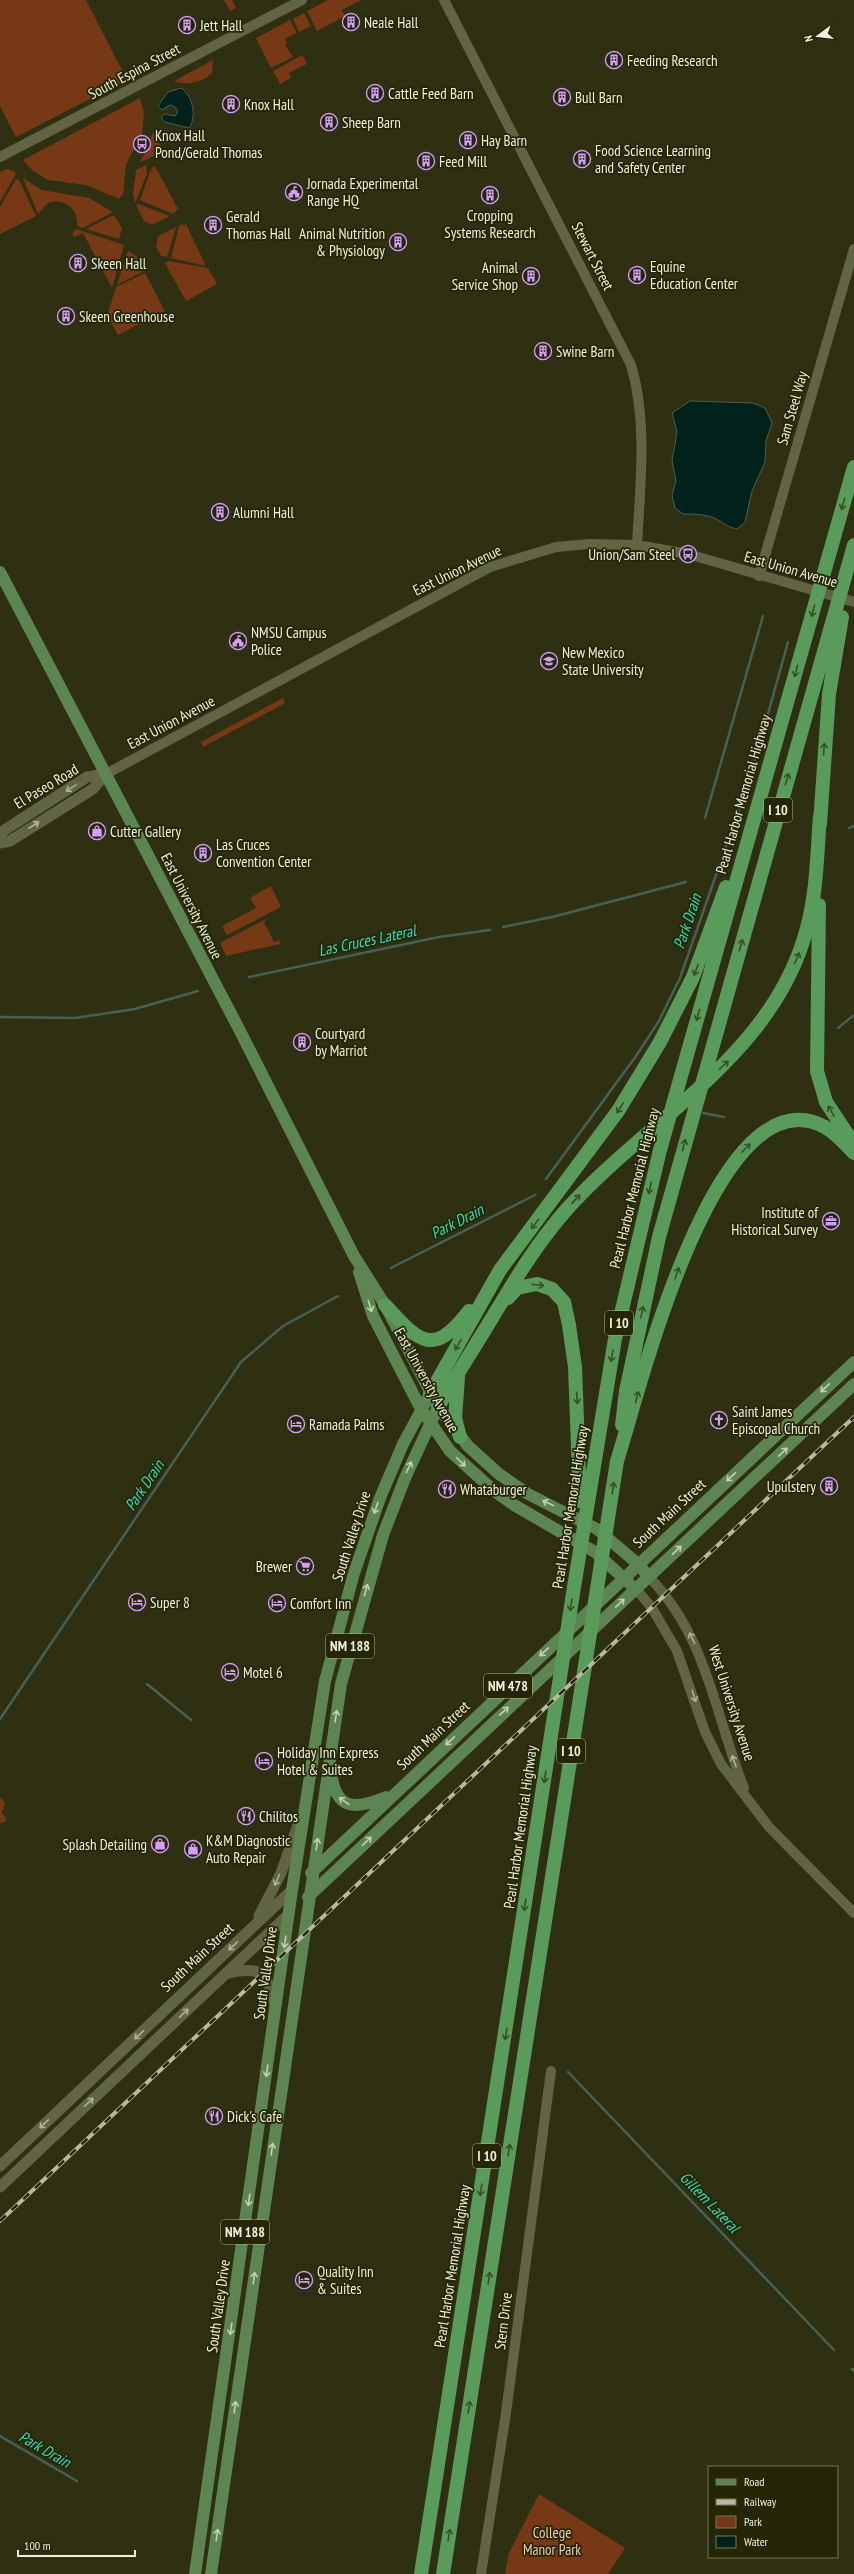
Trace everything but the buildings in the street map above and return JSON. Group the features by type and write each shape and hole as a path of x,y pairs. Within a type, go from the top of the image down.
{"highway":[{"name":"Pearl Harbor Memorial Highway","path":"421,2574 574,1587 584,1498 615,1339 660,1150 854,467"},
{"name":"I 10","path":"443,2574 609,1515 626,1391 649,1279 690,1123 832,640 852,569 854,545"},
{"path":"438,1407 534,1250 567,1208 604,1171 734,1055 758,1027 779,998 801,948 807,928 813,895 832,640"},
{"path":"385,1305 413,1335 428,1340 444,1337 455,1328 618,1111 660,1042 701,958 770,762"},
{"path":"820,816 817,1067 826,1102 854,1143"},
{"path":"617,1461 650,1347 680,1263 713,1196 734,1161 761,1135 779,1125 799,1121 826,1127 854,1153"},
{"path":"430,1394 500,1270"},
{"path":"489,1324 517,1288 527,1284 546,1286 559,1295 564,1302 575,1367 584,1498"},
{"path":"459,1371 455,1418 460,1437"}],"main road":[{"name":"East University Avenue","path":"0,572 106,774 354,1256 385,1305 438,1407 460,1437 499,1474 528,1494 597,1529 638,1564"},
{"name":"El Paseo Road","path":"0,837 3,831 87,778 106,774"},
{"name":"El Paseo Road","path":"0,843 10,841 93,789 106,774"},
{"name":"East University Avenue","path":"354,1256 373,1316 430,1425 450,1451 482,1482 514,1505 595,1552 623,1577"},
{"name":"South Main Street","path":"0,2166 292,1890 313,1872 393,1794 623,1577 854,1362"},
{"name":"South Main Street","path":"0,2187 854,1384"},
{"name":"South Valley Drive","path":"196,2574 292,1890 325,1681 354,1573 390,1471 421,1408 430,1394"},
{"name":"South Valley Drive","path":"211,2574 308,1897 341,1684 369,1578 405,1478 438,1407"},
{"name":"West University Avenue","path":"638,1564 649,1577"},
{"name":"West University Avenue","path":"623,1577 636,1589"},
{"path":"330,1753 335,1791 344,1802 360,1806 393,1794"},
{"path":"253,1927 281,1873 305,1804"},
{"path":"228,1973 250,1969 258,1971 268,1982 276,2006"}],"street":[{"name":"South Espina Street","path":"0,158 302,0"},
{"name":"Stewart Street","path":"444,0 631,365 639,397 640,434 637,545"},
{"name":"Sam Steel Way","path":"759,576 854,249"},
{"name":"East Union Avenue","path":"106,774 490,567 556,547 589,544 637,545 688,554 759,576 854,602"},
{"name":"West University Avenue","path":"649,1577 679,1615 706,1667 733,1760 748,1798"},
{"name":"West University Avenue","path":"636,1589 652,1608 677,1651 705,1732 721,1764 769,1826 854,1913"},
{"name":"Stern Drive","path":"481,2574 506,2413 551,2071"}],"green space":[{"path":"0,0 86,0 127,80 16,137 0,106"},
{"path":"224,0 232,0 236,8 230,11"},
{"path":"328,0 361,0 342,10 345,16 340,19 338,17 338,20 317,31 307,11"},
{"path":"304,13 311,26 299,32 293,19"},
{"path":"290,20 297,33 285,39 287,44 285,45 293,57 271,68 256,38"},
{"path":"302,55 307,64 289,73 291,78 280,84 273,71"},
{"path":"213,60 212,73 205,79 190,83 174,81"},
{"path":"140,98 144,113 142,134 126,164 123,194 119,199 86,185 48,180 33,171 23,160"},
{"path":"153,132 164,151 139,163 151,144 149,143"},
{"path":"146,165 147,174 135,203 133,193 136,170"},
{"path":"155,166 178,209 173,214 140,200 151,169"},
{"path":"6,169 14,171 16,174 0,202 0,172"},
{"path":"23,178 42,190 89,198 113,212 83,228 77,226 77,220 73,209 65,203 48,203 38,214"},
{"path":"16,179 19,180 36,216 0,234 0,207"},
{"path":"138,204 170,216 152,225 144,221 136,205"},
{"path":"114,215 122,228 119,239 86,229"},
{"path":"182,224 183,226 186,224 206,266 171,258 179,226"},
{"path":"176,227 167,257 161,256 156,247 158,236"},
{"path":"76,229 124,245 112,288 83,233 74,237 72,234"},
{"path":"128,251 136,256 144,271 117,285"},
{"path":"168,261 208,268 217,284 186,301 165,263"},
{"path":"145,273 165,311 118,335 107,316 116,287"},
{"path":"283,698 285,703 203,747 201,742"},
{"path":"271,886 281,907 227,935 222,926 256,908 250,898"},
{"path":"268,918 264,922 274,942 280,940 280,944 226,956 220,943"},
{"path":"0,1797 5,1803 2,1812 7,1821 0,1823"},
{"name":"College Manor Park","path":"539,2494 625,2548 608,2574 505,2574 509,2553"}],"water":[{"path":"181,88 191,101 193,118 189,128 165,122 161,118 165,114 175,116 178,111 175,107 170,105 162,110 158,106 168,92"},
{"path":"690,401 753,403 765,408 772,423 766,441 765,462 752,491 745,522 737,529 710,517 699,514 683,514 675,508 672,495 676,481 672,461 677,432 672,413"}],"waterway":[{"path":"705,818 763,616"},
{"name":"Park Drain","path":"546,1179 636,1056 659,1021 680,978 751,775 788,642"},
{"name":"Las Cruces Lateral","path":"849,828 854,826"},
{"name":"Las Cruces Lateral","path":"503,927 552,917 686,882"},
{"name":"Las Cruces Lateral","path":"249,977 439,937 490,930"},
{"name":"Las Cruces Lateral","path":"0,1017 75,1018 135,1009 198,991"},
{"name":"Park Drain","path":"838,1028 854,1015"},
{"path":"703,1113 724,1117"},
{"name":"Park Drain","path":"391,1268 535,1195"},
{"name":"Park Drain","path":"0,1719 241,1362 283,1326 338,1296"},
{"path":"147,1684 191,1720"},
{"name":"Gillem Lateral","path":"568,2072 834,2350"},
{"name":"Park Drain","path":"0,2436 77,2481"}],"railway":[{"path":"0,2221 854,1417"}],"place":[{"name":"Neale Hall","path":"351,22"},
{"name":"Jett Hall","path":"187,25"},
{"name":"Feeding Research","path":"614,60"},
{"name":"Cattle Feed Barn","path":"375,93"},
{"name":"Bull Barn","path":"562,97"},
{"name":"Knox Hall","path":"231,104"},
{"name":"Sheep Barn","path":"329,122"},
{"name":"Hay Barn","path":"468,140"},
{"name":"Knox Hall Pond/Gerald Thomas","path":"142,144"},
{"name":"Food Science Learning and Safety Center","path":"582,159"},
{"name":"Feed Mill","path":"426,161"},
{"name":"Jornada Experimental Range HQ","path":"294,192"},
{"name":"Cropping Systems Research","path":"490,195"},
{"name":"Gerald Thomas Hall","path":"213,225"},
{"name":"Animal Nutrition & Physiology","path":"398,242"},
{"name":"Skeen Hall","path":"78,263"},
{"name":"Equine Education Center","path":"637,275"},
{"name":"Animal Service Shop","path":"531,276"},
{"name":"Skeen Greenhouse","path":"66,316"},
{"name":"Swine Barn","path":"543,351"},
{"name":"Alumni Hall","path":"220,512"},
{"name":"Union/Sam Steel","path":"688,554"},
{"name":"NMSU Campus Police","path":"238,641"},
{"name":"New Mexico State University","path":"549,661"},
{"name":"Cutter Gallery","path":"97,831"},
{"name":"Las Cruces Convention Center","path":"203,853"},
{"name":"Courtyard by Marriot","path":"302,1042"},
{"name":"Institute of Historical Survey","path":"831,1221"},
{"name":"Saint James Episcopal Church","path":"719,1420"},
{"name":"Ramada Palms","path":"296,1424"},
{"name":"Upulstery","path":"829,1486"},
{"name":"Whataburger","path":"447,1489"},
{"name":"Brewer","path":"305,1566"},
{"name":"Super 8","path":"137,1602"},
{"name":"Comfort Inn","path":"277,1603"},
{"name":"Motel 6","path":"230,1672"},
{"name":"Holiday Inn Express Hotel & Suites","path":"264,1761"},
{"name":"Chilitos","path":"246,1816"},
{"name":"Splash Detailing","path":"160,1844"},
{"name":"K&M Diagnostic Auto Repair","path":"193,1849"},
{"name":"Dick's Cafe","path":"214,2116"},
{"name":"Quality Inn & Suites","path":"304,2280"}]}
